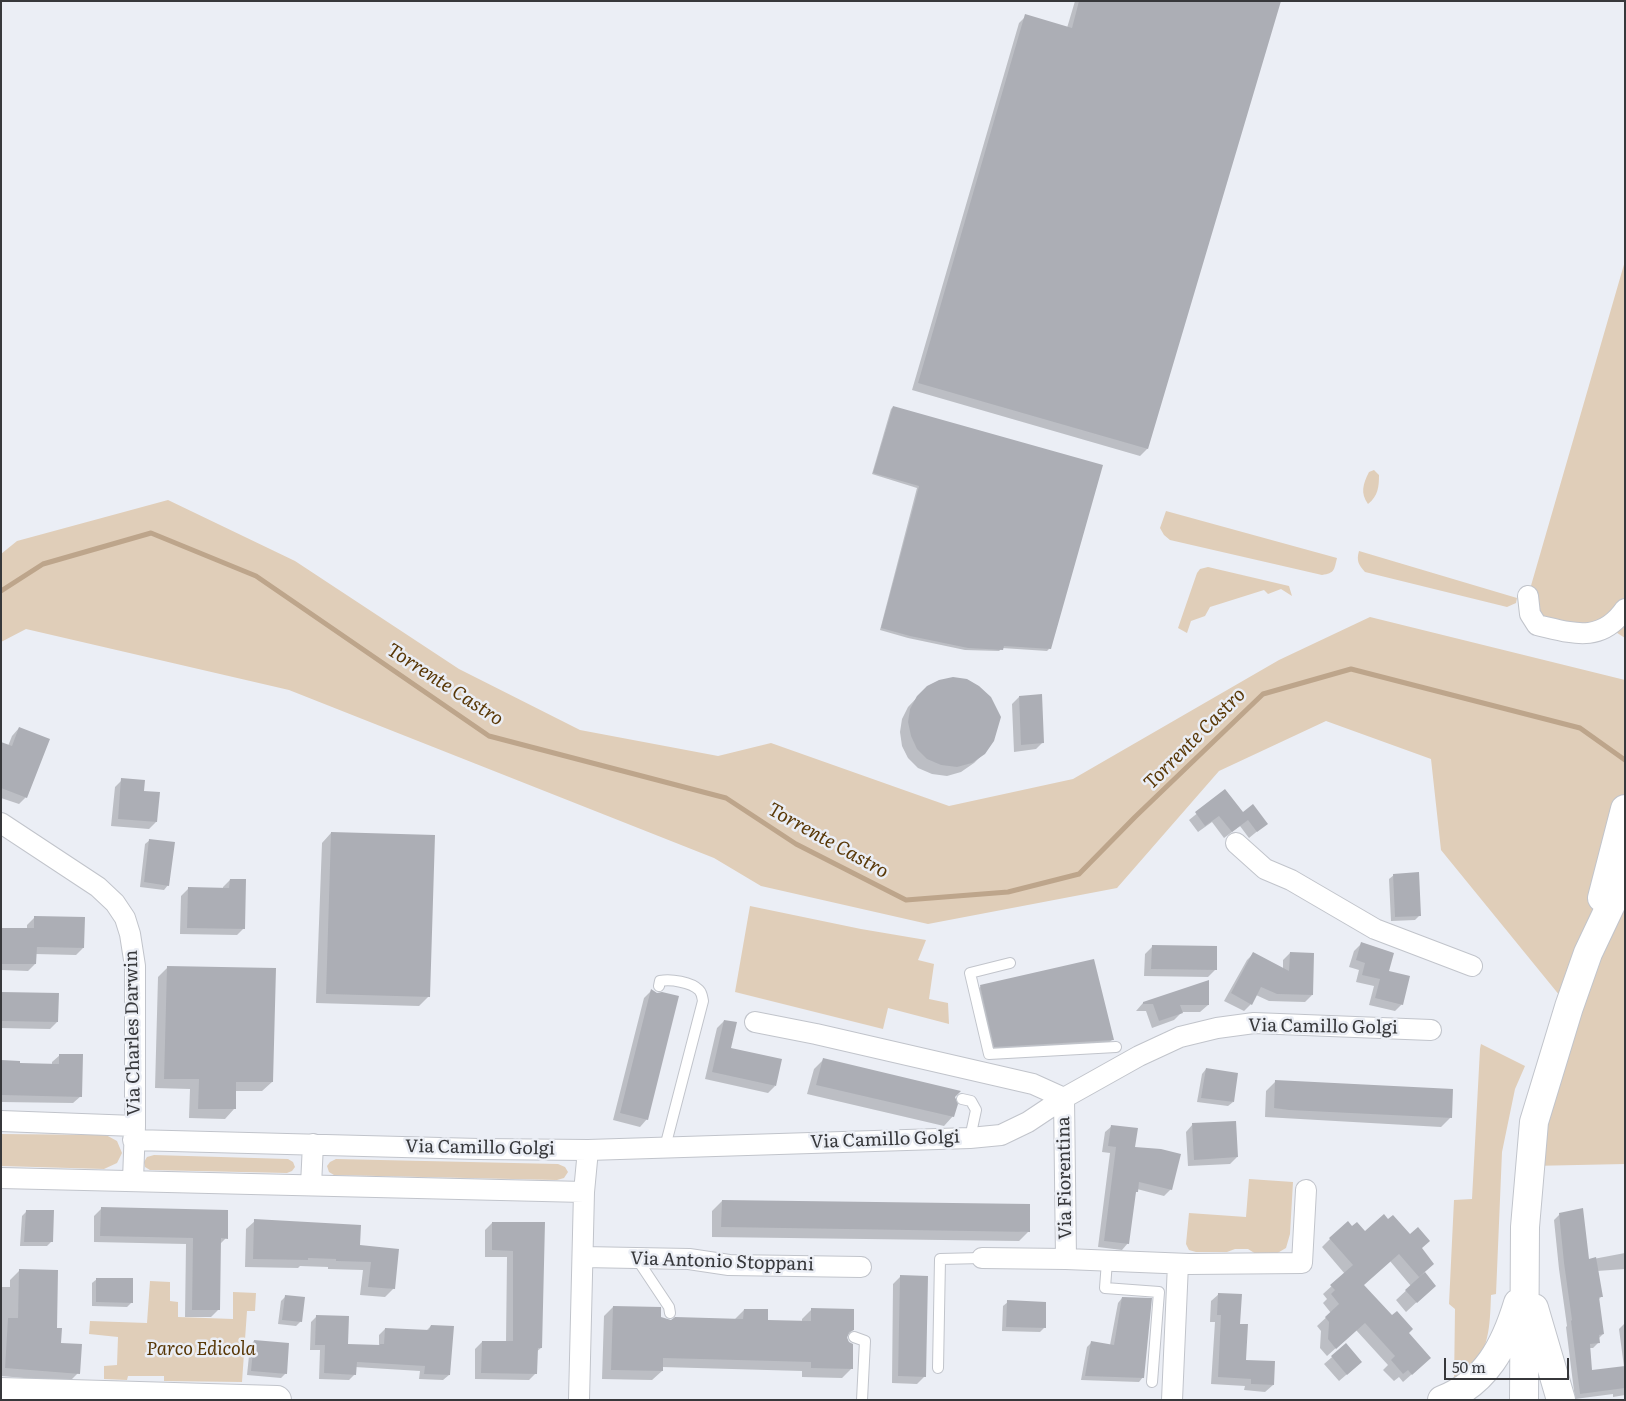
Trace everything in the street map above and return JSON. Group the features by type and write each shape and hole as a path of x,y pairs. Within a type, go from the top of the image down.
{"main road":[{"path":"1524,1400 1525,1227 1534,1122 1569,1007 1588,953 1622,819"},
{"path":"1588,953 1625,875"},
{"path":"1442,1400 1467,1387 1488,1369 1510,1330 1526,1280"},
{"path":"1526,1280 1561,1400"},
{"path":"1,1392 46,1396 92,1388 277,1400"}],"street":[{"path":"1528,596 1530,614 1537,625 1574,634 1593,633 1608,627 1625,609"},
{"name":"Via Charles Darwin","path":"1,823 98,887 115,903 125,918 130,934 135,966 133,1180"},
{"path":"1236,843 1265,869 1291,880 1375,929 1472,966"},
{"path":"755,1022 835,1038 1033,1084 1064,1098"},
{"name":"Via Camillo Golgi","path":"134,1133 312,1144 588,1150 970,1138 1001,1135 1028,1122 1064,1098 1140,1056 1180,1037 1217,1028 1254,1023 1431,1030"},
{"name":"Via Fiorentina","path":"1064,1098 1066,1259"},
{"name":"Via Charles Darwin","path":"1,1121 134,1133"},
{"path":"310,1185 312,1144"},
{"path":"579,1400 584,1192 588,1150"},
{"path":"1,1178 584,1192"},
{"name":"Via Fiorentina","path":"982,1258 1066,1259 1178,1264 1302,1263 1306,1190"},
{"name":"Via Antonio Stoppani","path":"582,1257 689,1259 729,1265 861,1267"},
{"path":"1172,1400 1167,1309 1178,1264"}],"lane":[{"path":"1010,963 970,973 989,1054 1116,1047"},
{"path":"659,986 660,981 668,979 694,986 701,991 703,1000 665,1147"},
{"path":"962,1099 971,1101 976,1110 970,1138"},
{"path":"938,1368 940,1258 982,1258"},
{"path":"637,1259 670,1307 670,1313"},
{"path":"1107,1261 1105,1288 1160,1292 1167,1309 1152,1382"},
{"path":"854,1337 865,1341 862,1400"}],"green space":[{"path":"1625,261 1625,638 1608,627 1537,625 1528,596"},
{"path":"1374,470 1379,475 1378,487 1374,498 1368,504 1365,500 1363,488 1369,472"},
{"path":"168,500 295,561 459,669 580,730 718,756 771,743 949,806 1073,779 1279,660 1370,617 1625,680 1625,1164 1530,1166 1569,1007 1441,850 1431,759 1326,721 1219,771 1117,888 928,924 761,886 714,858 289,690 26,629 1,642 1,554 17,541"},
{"path":"1166,511 1337,558 1334,568 1332,572 1322,575 1170,540 1160,528"},
{"path":"1359,551 1517,598 1516,603 1507,607 1365,572 1359,563"},
{"path":"1208,567 1289,586 1292,596 1281,589 1268,594 1264,590 1210,607 1205,616 1191,621 1187,633 1178,628 1197,573 1200,569"},
{"path":"750,906 861,929 926,940 918,960 934,964 929,999 948,1003 949,1024 888,1008 883,1029 735,992"},
{"path":"1481,1044 1525,1066 1515,1089 1502,1152 1496,1294 1491,1295 1486,1341 1472,1369 1454,1385 1455,1309 1449,1304 1454,1200 1472,1199"},
{"path":"1,1134 106,1135 117,1141 122,1153 117,1163 104,1169 1,1166"},
{"path":"154,1155 288,1159 293,1162 295,1167 287,1173 150,1170 145,1167 144,1162 147,1157"},
{"path":"336,1159 558,1164 565,1167 568,1172 564,1178 557,1180 334,1175 329,1172 327,1166"},
{"path":"1249,1179 1293,1182 1290,1234 1286,1248 1274,1255 1256,1254 1248,1249 1235,1249 1227,1252 1196,1252 1189,1250 1186,1244 1189,1213 1246,1217"},
{"name":"Parco Edicola","path":"150,1281 170,1282 170,1301 178,1302 178,1317 233,1319 233,1292 256,1293 255,1311 247,1311 242,1382 164,1381 164,1376 128,1376 127,1380 104,1379 104,1366 117,1365 118,1337 89,1334 90,1321 147,1323"}],"building":[{"path":"1079,1 1281,1 1148,449 918,383 1025,14 1072,28"},
{"path":"893,406 1103,465 1051,649 1004,646 1003,650 968,648 881,628 919,486 873,473"},
{"path":"953,677 967,679 979,686 991,697 1001,717 994,741 985,754 972,763 957,767 941,765 927,759 917,749 911,736 908,722 910,709 917,696 927,686 939,680"},
{"path":"1042,694 1044,743 1021,745 1019,696"},
{"path":"19,727 50,739 27,798 1,788 1,742 12,746"},
{"path":"121,778 145,780 144,791 160,792 157,822 118,819"},
{"path":"1225,789 1243,812 1253,804 1268,824 1257,832 1248,820 1232,832 1219,816 1205,826 1195,812"},
{"path":"331,832 435,835 430,997 326,994"},
{"path":"149,839 175,842 169,886 144,882"},
{"path":"1419,872 1421,916 1395,917 1393,874"},
{"path":"230,879 246,879 245,929 187,928 188,887 229,888"},
{"path":"34,916 85,917 84,948 37,947 36,964 1,964 1,928 34,928"},
{"path":"1361,942 1394,953 1389,971 1410,976 1403,1005 1375,998 1380,979 1362,975 1365,963 1356,960"},
{"path":"1152,945 1217,946 1217,970 1151,969"},
{"path":"1253,952 1289,971 1290,952 1314,953 1313,995 1277,994 1261,987 1252,1005 1231,993"},
{"path":"1094,959 1114,1040 994,1047 980,985"},
{"path":"167,966 276,968 273,1082 236,1082 236,1109 198,1109 199,1079 164,1079"},
{"path":"1209,980 1209,1005 1180,1005 1183,1013 1159,1021 1153,1004 1143,1004 1143,1002"},
{"path":"651,989 657,993 662,992 679,996 648,1120 620,1113"},
{"path":"1,992 59,993 58,1022 1,1021"},
{"path":"724,1020 737,1022 731,1048 782,1059 776,1086 712,1072"},
{"path":"59,1054 83,1054 82,1097 1,1095 1,1060 20,1061 20,1063 59,1064"},
{"path":"823,1058 961,1091 955,1097 958,1104 954,1117 816,1085"},
{"path":"1206,1068 1238,1073 1234,1102 1201,1098"},
{"path":"1275,1080 1453,1089 1452,1118 1274,1108"},
{"path":"1236,1121 1238,1157 1194,1160 1192,1123"},
{"path":"1111,1125 1138,1128 1135,1147 1161,1149 1181,1154 1172,1190 1139,1182 1129,1244 1104,1241 1116,1147 1108,1146"},
{"path":"722,1200 1030,1204 1030,1232 721,1227"},
{"path":"101,1207 228,1210 228,1239 221,1238 220,1310 192,1310 193,1238 100,1236"},
{"path":"1583,1208 1589,1259 1596,1257 1603,1297 1599,1297 1604,1334 1599,1335 1600,1343 1590,1344 1592,1370 1625,1366 1625,1388 1580,1394 1559,1213"},
{"path":"26,1210 54,1210 53,1242 24,1242"},
{"path":"1384,1214 1388,1219 1393,1215 1410,1234 1418,1227 1430,1241 1422,1248 1434,1264 1419,1277 1399,1254 1364,1285 1392,1315 1397,1311 1413,1329 1409,1333 1431,1358 1412,1375 1408,1370 1403,1374 1391,1360 1395,1356 1365,1323 1336,1349 1328,1339 1329,1322 1325,1317 1339,1304 1331,1294 1335,1290 1330,1285 1353,1265 1329,1238 1348,1221 1352,1226 1357,1222 1365,1231"},
{"path":"254,1219 361,1225 360,1245 399,1249 395,1289 368,1287 371,1262 308,1258 308,1260 253,1259"},
{"path":"492,1222 545,1222 542,1348 538,1348 537,1374 481,1373 482,1341 513,1341 513,1251 492,1250"},
{"path":"19,1269 58,1270 57,1328 62,1328 61,1343 82,1344 80,1374 5,1368 8,1318 18,1318"},
{"path":"1425,1272 1436,1286 1417,1303 1405,1290"},
{"path":"900,1275 928,1276 926,1377 898,1376"},
{"path":"96,1278 133,1278 133,1303 96,1302"},
{"path":"1218,1293 1242,1294 1240,1324 1248,1324 1246,1360 1275,1361 1274,1385 1251,1384 1251,1379 1218,1377 1221,1315 1217,1315"},
{"path":"285,1295 305,1297 302,1322 282,1320"},
{"path":"1122,1297 1152,1298 1144,1378 1085,1376 1091,1341 1114,1345"},
{"path":"1007,1300 1046,1302 1046,1328 1006,1327"},
{"path":"613,1306 661,1307 661,1317 671,1320 675,1317 743,1319 744,1309 768,1309 768,1320 811,1321 811,1308 854,1309 854,1330 849,1332 847,1338 853,1344 853,1369 811,1368 811,1362 663,1358 663,1371 611,1370"},
{"path":"316,1315 349,1316 348,1344 384,1344 385,1328 429,1330 431,1325 454,1326 450,1375 424,1374 425,1366 357,1362 356,1375 324,1373 325,1345 315,1345"},
{"path":"254,1340 289,1343 287,1374 251,1371"},
{"path":"1346,1343 1362,1362 1347,1375 1331,1356"}],"waterway":[{"name":"Torrente Castro","path":"1,591 43,564 151,533 256,576 489,736 726,798 796,844 906,900 1008,892 1079,874 1135,817 1263,694 1351,669 1580,728 1625,760"}]}
